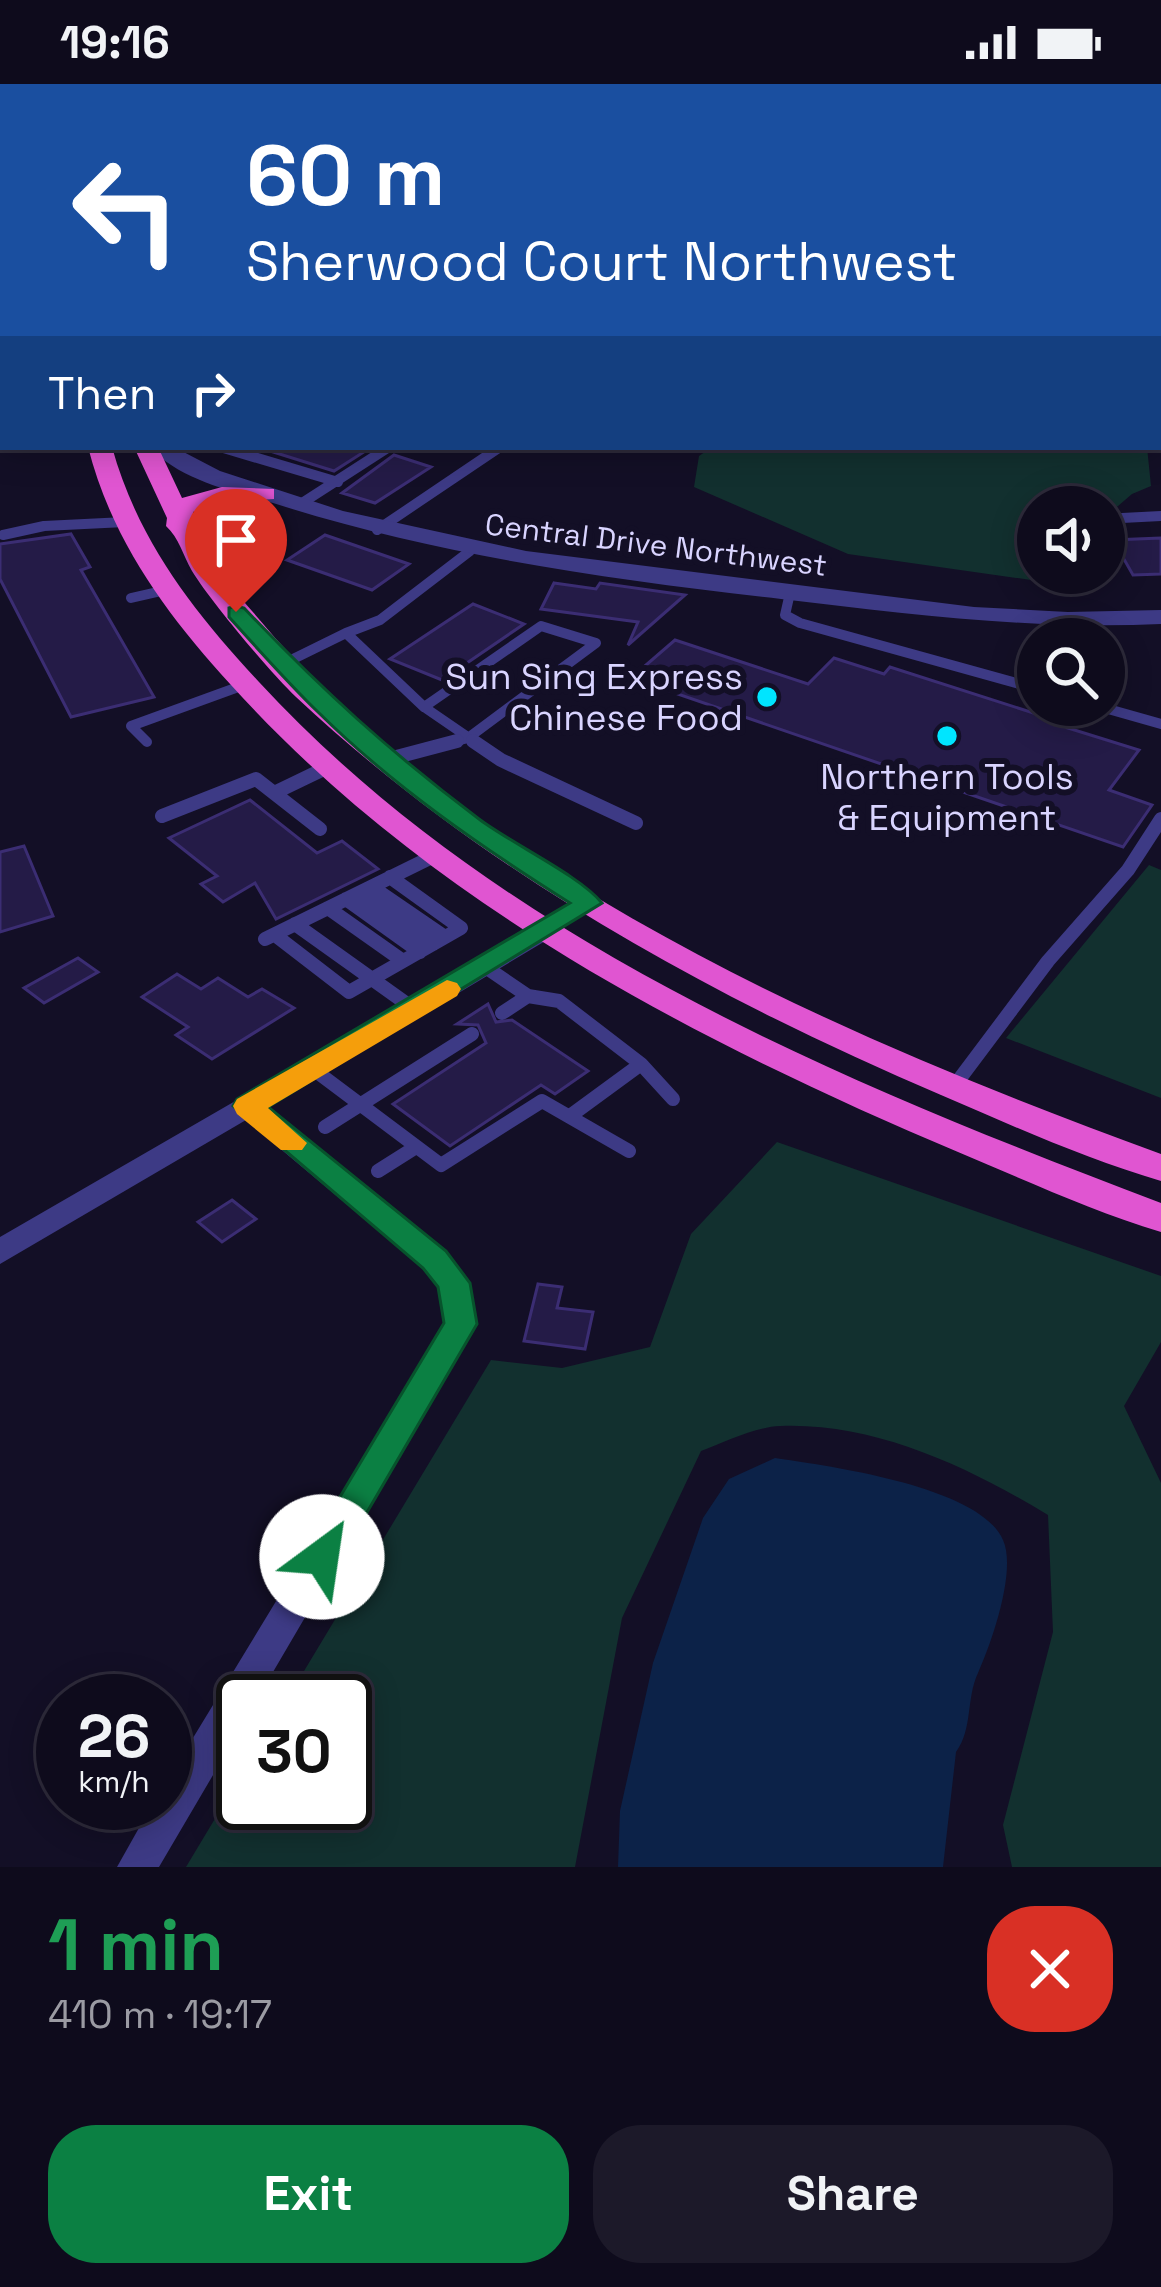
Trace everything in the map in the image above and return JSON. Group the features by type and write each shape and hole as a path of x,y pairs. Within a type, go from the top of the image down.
{"highway":[{"path":"101,450 125,521 166,590 241,686 328,767 438,854 536,920 754,1046 872,1104 1161,1218"},
{"path":"119,450 167,540 283,664 385,760 503,849 806,1023 952,1089 1161,1168"},
{"path":"147,450 178,526 214,587"},
{"path":"178,526 182,508 195,500 227,492 265,494"},
{"path":"536,920 577,895"}],"street":[{"name":"Central Drive Northwest","path":"168,450 299,506 470,551 1002,616 1161,617"},
{"path":"1,1246 414,1009 484,966 536,920"},
{"path":"137,1867 461,1324 454,1283 434,1260 248,1106"}],"lane":[{"path":"230,450 338,482"},
{"path":"299,506 385,450"},
{"path":"377,530 496,450"},
{"path":"1125,518 1161,516"},
{"path":"3,535 44,526 125,521"},
{"path":"283,664 380,620 470,551"},
{"path":"131,598 166,590"},
{"path":"790,593 785,615 800,623 1017,683"},
{"path":"385,760 468,738 596,643 541,626 424,707"},
{"path":"346,633 424,707 501,760 636,823"},
{"path":"147,742 130,725 241,686"},
{"path":"1125,714 1161,724"},
{"path":"274,793 328,767"},
{"path":"162,816 256,779 320,829"},
{"path":"952,1089 1048,961 1128,871 1161,819"},
{"path":"390,878 461,928 349,992 270,937 438,854"},
{"path":"359,893 432,944"},
{"path":"359,893 432,944"},
{"path":"328,908 403,961"},
{"path":"296,924 414,1009"},
{"path":"484,966 528,996 559,1001 641,1064 673,1099"},
{"path":"502,1013 528,996"},
{"path":"325,1126 472,1034"},
{"path":"570,1116 641,1064"},
{"path":"313,1069 441,1165 542,1100 629,1151"},
{"path":"378,1172 416,1147"}],"green space":[{"path":"708,450 1147,450 1151,486 1125,500 1125,486 1017,486 1017,578 848,554 694,487 699,456"},
{"path":"1149,865 1161,870 1161,1098 1006,1038"},
{"path":"777,1142 1161,1276 1161,1342 1124,1406 1161,1483 1161,1867 1012,1867 1003,1825 1053,1632 1048,1515 920,1451 850,1431 780,1426 701,1451 622,1618 575,1867 186,1867 216,1817 216,1830 372,1830 372,1674 302,1674 491,1360 562,1368 650,1347 691,1234"}],"water":[{"path":"775,1458 864,1473 935,1492 989,1521 1003,1540 1005,1588 956,1752 943,1867 618,1867 620,1811 653,1663 703,1518 729,1479"}],"building":[{"path":"273,450 367,450 334,471"},
{"path":"394,455 431,467 375,503 342,493"},
{"path":"71,534 90,567 81,570 154,697 71,717 0,579 0,544"},
{"path":"325,535 409,564 372,590 287,560"},
{"path":"1161,538 1161,574 1133,575 1125,561 1125,540"},
{"path":"554,583 596,589 600,583 685,595 628,645 638,622 541,609"},
{"path":"473,604 524,624 442,680 390,659"},
{"path":"675,640 808,684 834,658 884,674 890,667 1017,708 1017,726 1070,726 1139,750 1109,790 1152,805 1123,847 631,678"},
{"path":"250,800 317,853 342,841 378,869 276,919 255,883 223,902 201,884 217,876 169,838"},
{"path":"24,846 53,916 0,932 0,852"},
{"path":"78,958 98,972 44,1003 24,988"},
{"path":"177,974 201,989 218,978 248,997 262,989 294,1008 212,1059 176,1035 188,1027 142,997"},
{"path":"488,1004 496,1022 512,1020 588,1071 555,1094 541,1085 450,1146 393,1104 486,1043 478,1025 457,1024"},
{"path":"232,1200 256,1219 222,1242 198,1222"},
{"path":"538,1284 562,1287 557,1308 593,1312 585,1349 524,1341"}],"slow traffic":[{"path":"292,1143 248,1106 447,989"}],"place":[{"name":"Sun Sing Express Chinese Food","path":"767,697"},
{"name":"Northern Tools & Equipment","path":"947,736"}],"route":[{"path":"236,612 325,707 385,760 503,849 589,903 248,1106 434,1260 454,1283 461,1324 322,1557"}]}
